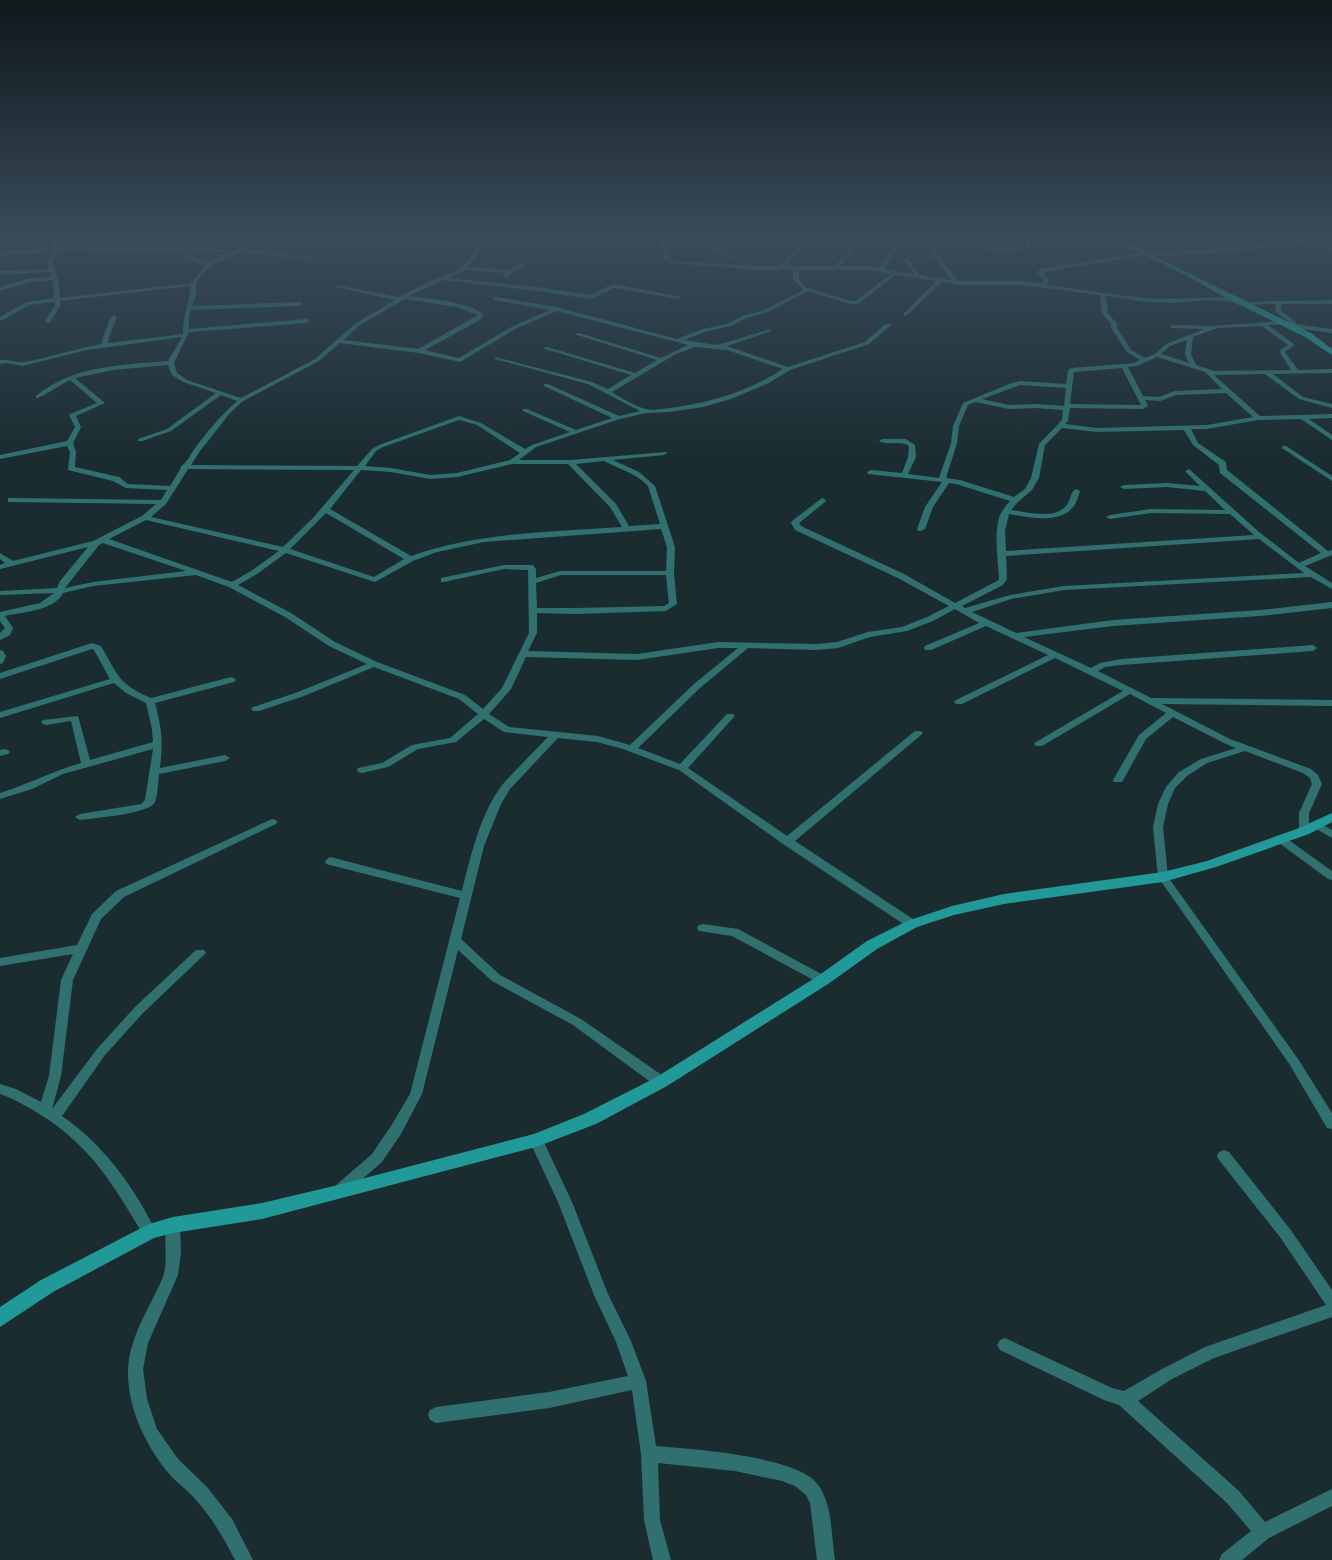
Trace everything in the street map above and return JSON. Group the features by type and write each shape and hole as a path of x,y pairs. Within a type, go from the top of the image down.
{"street":[{"path":"0,319 7,317 16,310"},
{"path":"48,321 55,310"},
{"path":"188,310 185,333 173,357 172,369 179,378 219,394 241,400"},
{"path":"0,568 99,541 145,518 163,502 184,467 228,412 241,400 302,369 363,321 382,310"},
{"path":"419,351 478,319 481,315 470,310"},
{"path":"340,341 419,351 455,360 463,359 515,327 554,310"},
{"path":"559,310 694,345 728,348 788,369"},
{"path":"677,340 705,330 729,325 744,317 765,310"},
{"path":"906,314 910,310"},
{"path":"1105,310 1127,349 1145,361"},
{"path":"1256,310 1316,340 1332,353"},
{"path":"1277,310 1296,325"},
{"path":"105,345 114,317"},
{"path":"0,362 6,361 22,364 105,345 185,333 306,321"},
{"path":"512,462 534,446 618,418 646,411 687,408 729,398 767,382 788,369 867,343 876,337 881,328 889,324"},
{"path":"1173,328 1286,324 1332,331"},
{"path":"1264,325 1292,345 1282,351 1296,372"},
{"path":"523,654 638,657 708,646 817,647 838,645 868,635 904,629 930,619 1000,583 1004,579 1001,531 1006,511 1015,500 1028,490 1035,478 1042,444 1065,421 1070,372 1073,369 1125,367 1145,361 1157,355 1168,345 1216,326"},
{"path":"718,347 769,330"},
{"path":"577,334 662,360"},
{"path":"1190,337 1188,354 1193,365"},
{"path":"608,391 674,353 694,345"},
{"path":"545,348 636,375"},
{"path":"1157,355 1193,365 1208,372 1258,418"},
{"path":"497,358 590,383 646,411"},
{"path":"38,397 56,384 71,378 120,368 172,363"},
{"path":"975,400 1009,408 1036,406 1140,408 1145,406 1125,367"},
{"path":"1208,372 1332,371"},
{"path":"1266,372 1301,398 1332,406"},
{"path":"71,378 102,403 74,413 73,417 78,427 70,443 73,452 71,468 116,479 126,486 172,488"},
{"path":"546,384 618,418"},
{"path":"921,529 928,507 945,479 956,426 963,406 1020,384 1068,386"},
{"path":"1140,398 1160,399 1174,393 1227,391"},
{"path":"140,440 168,430 219,394"},
{"path":"525,410 576,432"},
{"path":"1062,426 1096,430 1217,426 1258,418 1332,416"},
{"path":"232,584 255,573 285,550 327,510 374,450 381,446 459,418 479,424 524,452"},
{"path":"1304,418 1332,438"},
{"path":"1186,426 1192,441 1223,464 1223,471 1330,553"},
{"path":"882,441 906,441 912,445 912,457 904,476"},
{"path":"0,457 70,443"},
{"path":"1284,447 1332,479"},
{"path":"184,467 359,468 391,470 423,477 444,477 512,462 607,460 664,453"},
{"path":"533,610 575,612 666,608 673,604 670,573 671,547 651,486 646,479 607,460"},
{"path":"570,462 613,506 627,529"},
{"path":"1189,471 1206,489 1261,537 1298,566 1332,587"},
{"path":"871,472 945,479 968,484 1015,500"},
{"path":"1124,487 1167,485 1206,489"},
{"path":"1006,511 1033,515 1062,513 1070,508 1076,491"},
{"path":"11,500 163,502"},
{"path":"822,500 798,519 795,524 798,528 902,576 986,623 1091,671 1226,741 1292,764 1314,777 1317,784 1304,813 1310,828"},
{"path":"327,510 410,559"},
{"path":"1110,516 1151,511 1233,512"},
{"path":"145,518 285,550 371,580 380,579 410,559 435,550 484,540 665,526"},
{"path":"1002,554 1261,537"},
{"path":"99,541 232,584 288,615 332,644 374,664 462,697 485,713 496,724 507,730 598,739 682,768 787,842 912,924"},
{"path":"0,637 7,633 8,628 0,615 43,605 57,596 63,583 99,541"},
{"path":"1298,566 1330,553"},
{"path":"0,555 10,564"},
{"path":"362,770 385,765 415,747 450,742 485,713 506,688 533,633 532,569 528,566 444,580"},
{"path":"0,593 74,589 93,584 195,573"},
{"path":"532,582 560,573 670,573"},
{"path":"965,611 1010,596 1064,588 1311,575"},
{"path":"1014,636 1113,623 1260,614 1332,606"},
{"path":"928,648 986,623"},
{"path":"631,749 698,686 746,645"},
{"path":"0,676 92,646 98,648 119,686 150,701 230,680"},
{"path":"1091,671 1103,665 1121,662 1313,648"},
{"path":"0,653 2,656 0,661"},
{"path":"959,702 1054,655"},
{"path":"256,709 301,694 374,664"},
{"path":"0,716 116,680"},
{"path":"1039,744 1129,691"},
{"path":"80,817 145,806 150,801 155,772 158,729 150,701"},
{"path":"1149,701 1332,703"},
{"path":"1118,780 1142,737 1172,713"},
{"path":"682,768 730,716"},
{"path":"46,722 75,718 86,764"},
{"path":"787,842 918,733"},
{"path":"338,1192 377,1158 396,1130 416,1094 479,846 496,804 506,788 555,735"},
{"path":"0,796 86,764 158,744"},
{"path":"1246,748 1204,761 1183,774 1171,787 1163,804 1158,827 1163,877 1294,1062 1332,1124"},
{"path":"155,772 225,758"},
{"path":"0,1318 47,1286 149,1232 173,1225 262,1212 536,1140 590,1119 660,1082 824,980 872,945 912,924 952,911 1004,899 1163,877 1211,864 1310,828 1332,817"},
{"path":"49,1114 67,980 96,917 107,904 120,894 272,822"},
{"path":"1310,828 1332,835"},
{"path":"1279,838 1318,864 1332,876"},
{"path":"330,861 465,896"},
{"path":"703,928 734,932 824,980"},
{"path":"455,940 496,978 577,1022 660,1082"},
{"path":"0,962 80,949"},
{"path":"49,1114 139,1010 200,953"},
{"path":"0,1089 9,1091 49,1114 93,1148 122,1188 149,1232"},
{"path":"536,1140 566,1202 601,1295 623,1341 638,1381 649,1454 652,1520 662,1560"},
{"path":"1224,1156 1285,1233 1332,1302"},
{"path":"173,1225 174,1252 170,1275 140,1343 135,1369 139,1398 150,1433 172,1465 200,1493 226,1525 244,1560"},
{"path":"1124,1399 1133,1396 1167,1374 1210,1352 1332,1310"},
{"path":"1005,1345 1110,1395 1124,1399 1233,1497 1263,1532"},
{"path":"436,1415 549,1400 638,1381"},
{"path":"649,1454 724,1460 761,1468 800,1480 811,1488 817,1498 826,1560"},
{"path":"1228,1560 1263,1532 1332,1497"}]}
